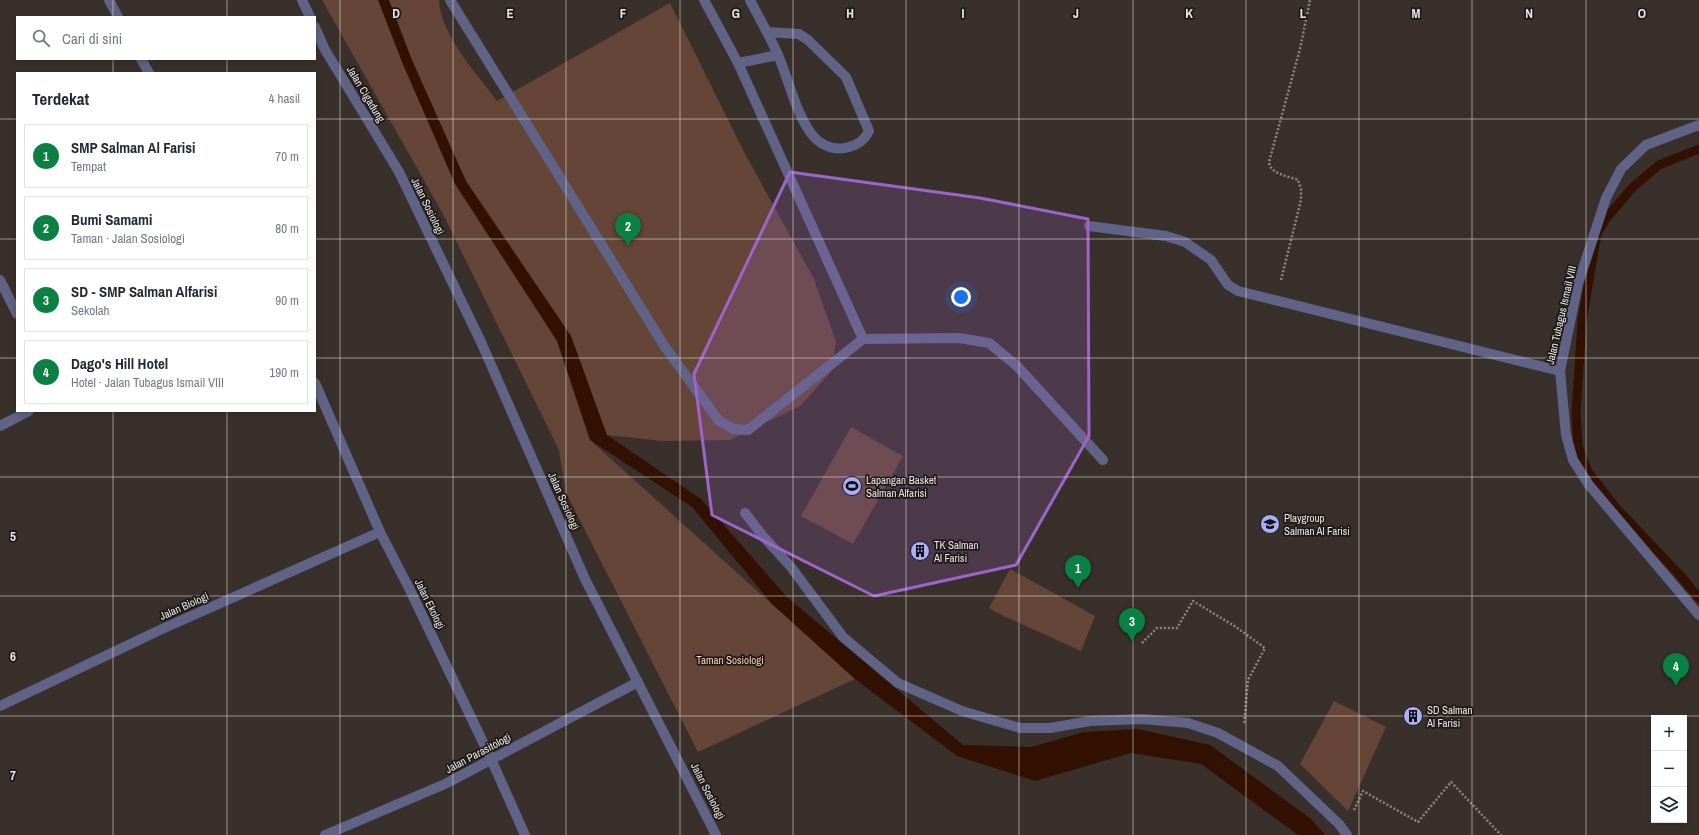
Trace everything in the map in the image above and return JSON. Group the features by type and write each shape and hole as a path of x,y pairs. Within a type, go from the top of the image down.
{"street":[{"path":"109,0 117,16"},
{"path":"302,0 310,16"},
{"path":"450,0 665,346 719,421 734,429 748,430 863,339 959,338 989,344 1016,365 1103,460"},
{"path":"704,0 738,63 863,339"},
{"path":"750,0 778,55 804,124 816,139 828,147 839,149 850,147 866,138 869,131 846,77 808,40 799,34 767,32"},
{"name":"Jalan Cigadung","path":"316,29 324,48 399,172"},
{"path":"738,63 778,55"},
{"path":"142,60 148,72"},
{"name":"Jalan Tubagus Ismail VIII","path":"1699,125 1646,145 1621,169 1606,198 1578,284 1560,371 1566,435 1573,460 1589,485 1699,615"},
{"name":"Jalan Sosiologi","path":"399,172 480,342 585,579 716,835"},
{"path":"1089,226 1166,236 1185,242 1211,260 1228,284 1238,291 1560,371"},
{"path":"0,280 16,312"},
{"name":"Jalan Ekologi","path":"316,385 380,532 410,590 491,759 525,835"},
{"path":"0,426 28,412"},
{"path":"745,513 762,535 792,567 843,637 898,683 962,711 1020,728 1050,728 1090,720 1142,718 1188,723 1218,733 1278,766 1339,824 1347,835"},
{"name":"Jalan Biologi","path":"0,706 162,629 380,532"},
{"name":"Jalan Parasitologi","path":"325,835 445,784 638,682"}],"path":[{"path":"1275,301 1287,263 1302,200 1301,188 1298,180 1274,171 1269,166 1269,162 1300,49 1310,0"},
{"path":"1142,643 1157,628 1178,628 1193,601 1236,627 1265,648 1248,680 1244,726"},
{"path":"1353,813 1363,791 1418,822 1451,782 1501,835"}],"highlighted area":[{"path":"790,172 980,198 1088,219 1089,436 1016,565 874,596 712,515 694,374"}],"green space":[{"name":"Taman Sosiologi","path":"322,0 439,0 441,13 453,40 470,66 497,101 670,3 744,152 814,279 836,342 831,372 800,406 730,440 662,441 607,435 590,440 855,679 698,752 566,493 559,450 443,214"},
{"name":"Lapangan Basket Salman Alfarisi","path":"851,427 903,456 853,544 801,516"},
{"path":"1010,569 1095,616 1081,651 989,608"},
{"path":"1334,701 1386,727 1348,811 1300,764"}],"shaded area":[{"path":"378,0 389,0 412,60 466,181 571,336 607,435 701,499 787,597 963,745 1031,747 1084,732 1138,729 1210,745 1311,819 1325,835 1298,835 1201,764 1131,753 1035,781 957,756 855,679 772,604 692,507 590,440 557,341 455,184 402,62"}],"waterway":[{"path":"1699,149 1659,165 1632,188 1605,220 1597,234 1582,321 1576,413 1578,446 1588,472 1618,510 1679,574 1699,598"}],"place":[{"name":"Bumi Samami","path":"628,246"},
{"name":"Lapangan Basket Salman Alfarisi","path":"852,486"},
{"name":"Playgroup Salman Al Farisi","path":"1270,524"},
{"name":"TK Salman Al Farisi","path":"920,551"},
{"name":"SMP Salman Al Farisi","path":"1078,588"},
{"name":"SD - SMP Salman Alfarisi","path":"1132,641"},
{"name":"Dago's Hill Hotel","path":"1676,686"},
{"name":"SD Salman Al Farisi","path":"1413,716"}]}
